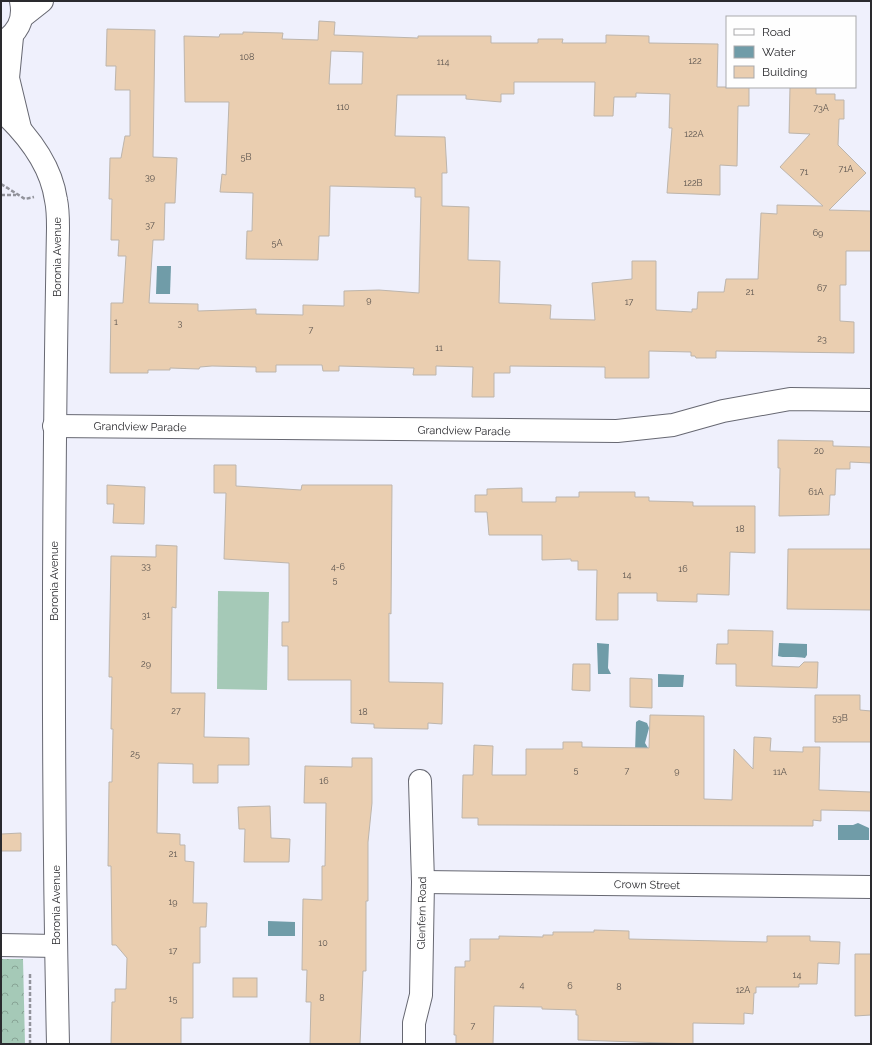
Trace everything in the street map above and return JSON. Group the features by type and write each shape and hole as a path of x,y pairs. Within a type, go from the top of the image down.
{"street":[{"path":"6,40 19,28 22,8 42,1"},
{"name":"Boronia Avenue","path":"6,40 8,78 20,128"},
{"name":"Boronia Avenue","path":"1,110 20,128 46,166 54,192 58,228 54,426 56,946 58,1044"},
{"name":"Grandview Parade","path":"54,426 617,431 673,425 723,412 790,399 871,400"},
{"name":"Glenfern Road","path":"414,1044 414,1023 421,995 423,882 420,781"},
{"name":"Crown Street","path":"423,882 871,887"},
{"path":"1,944 56,946"}],"path":[{"path":"1,184 16,195 25,199 54,192"},
{"path":"1,194 16,195"},
{"path":"30,972 30,1044"}],"green space":[{"path":"218,591 269,592 267,690 217,689"},
{"path":"1,959 23,959 25,1044 1,1044"}],"water":[{"path":"157,266 171,266 170,294 156,294"},
{"path":"597,643 609,644 608,668 611,674 598,674"},
{"path":"779,643 807,644 807,655 805,658 778,656"},
{"path":"658,674 684,675 683,687 658,687"},
{"path":"639,720 647,723 649,728 645,743 648,748 646,753 635,752 636,722"},
{"path":"858,823 869,828 869,840 838,840 838,825 853,825"},
{"path":"268,921 295,922 295,936 268,936"}],"building":[{"path":"319,21 335,22 334,35 418,38 418,36 491,36 491,43 538,43 538,39 563,39 562,43 606,43 606,35 649,36 649,43 718,44 717,87 749,88 749,106 738,106 737,166 720,165 720,195 667,193 672,128 669,128 670,94 636,93 636,97 614,97 613,116 594,116 595,82 514,82 514,94 501,94 501,102 466,99 466,95 397,95 395,136 445,137 447,173 442,173 442,206 469,207 468,260 500,261 499,303 551,305 550,319 595,320 592,283 632,279 632,261 656,261 656,310 692,312 692,309 697,309 698,292 724,292 726,279 758,279 761,213 777,214 777,205 823,206 780,167 810,134 789,133 790,88 816,88 816,94 835,94 835,100 844,100 844,119 839,119 838,145 866,173 829,210 871,211 871,251 846,251 846,285 840,285 840,321 854,322 854,353 716,351 716,358 696,358 695,356 691,356 691,352 649,351 649,378 605,378 605,367 510,366 510,373 494,373 494,397 472,397 473,367 436,366 436,375 413,375 414,368 339,366 339,371 323,371 322,365 276,365 276,372 256,372 256,367 212,366 200,367 199,369 170,368 170,370 148,370 148,373 110,373 111,303 123,303 126,256 118,256 119,240 111,240 112,199 109,199 110,158 121,158 125,136 130,136 130,90 115,90 116,66 106,66 107,29 155,30 153,157 177,158 175,203 165,203 164,240 153,240 149,303 198,304 198,311 256,309 256,314 303,315 303,305 344,306 344,291 379,290 419,293 421,197 415,197 415,188 330,186 329,236 319,236 318,260 246,259 247,231 252,231 253,193 220,192 222,174 226,175 229,102 185,102 184,36 219,37 220,34 243,34 243,32 283,33 282,39 318,40","holes":["331,51 363,52 362,84 329,84"]},
{"path":"778,440 833,441 833,446 871,447 871,463 850,462 850,469 836,469 835,495 830,495 829,515 779,516 780,468 778,468"},
{"path":"214,465 236,465 236,486 301,490 302,485 392,485 389,682 443,683 442,724 428,723 428,729 374,728 374,724 351,723 351,680 288,680 288,646 282,646 282,622 289,622 289,563 224,559 226,493 214,493"},
{"path":"107,485 145,487 144,524 113,523 114,504 107,504"},
{"path":"522,488 522,502 556,502 556,497 579,497 579,492 635,492 635,497 649,497 649,501 693,502 693,506 755,506 755,553 730,552 729,595 697,594 697,602 657,601 657,593 618,593 618,620 596,620 597,570 578,570 578,561 571,561 571,559 542,560 542,535 489,535 487,512 475,512 475,495 487,495 487,489"},
{"path":"156,545 177,546 176,608 172,607 171,693 205,693 204,737 249,738 249,765 218,765 218,783 193,783 193,764 158,763 157,833 180,834 180,845 185,845 185,861 194,862 193,903 207,903 206,927 200,927 200,963 193,963 193,1018 181,1018 181,1044 111,1044 112,1002 115,1002 115,989 126,989 127,958 116,945 112,945 111,866 108,866 109,782 112,782 113,729 111,729 112,677 109,677 111,556 156,557"},
{"path":"788,549 871,549 871,610 787,609"},
{"path":"728,630 773,631 772,666 799,667 804,662 818,662 817,688 736,686 736,664 716,664 717,644 728,644"},
{"path":"573,664 590,664 590,691 572,690"},
{"path":"630,678 652,679 652,708 630,707"},
{"path":"815,695 860,695 860,710 871,711 871,742 815,742"},
{"path":"650,715 704,716 704,799 732,800 734,749 753,769 754,737 771,738 770,751 803,752 803,747 820,747 819,790 871,792 871,811 821,810 821,821 813,820 813,826 478,825 478,818 462,818 463,775 473,775 474,745 493,746 492,775 526,775 526,749 563,749 563,742 582,742 582,747 649,748"},
{"path":"352,758 372,758 372,803 368,842 368,901 366,901 366,971 363,971 360,1044 310,1044 311,1002 306,1002 307,970 302,970 303,899 322,900 322,866 325,866 326,803 304,803 305,766 352,767"},
{"path":"270,806 271,838 290,839 289,862 244,862 245,829 239,829 238,807"},
{"path":"21,833 21,851 1,851 1,834"},
{"path":"594,930 629,931 629,939 767,942 767,936 810,936 810,941 840,942 839,964 818,963 817,984 799,984 799,987 756,987 756,993 754,993 753,1014 744,1013 744,1024 693,1023 693,1044 578,1040 578,1015 576,1015 576,1010 542,1009 542,1007 494,1006 493,1044 456,1044 456,1035 454,1035 455,967 465,967 465,961 470,961 470,939 499,939 499,936 543,937 543,935 553,935 553,932 594,932"},
{"path":"855,954 871,954 871,1015 855,1016"},
{"path":"233,978 257,978 257,997 233,997"}]}
